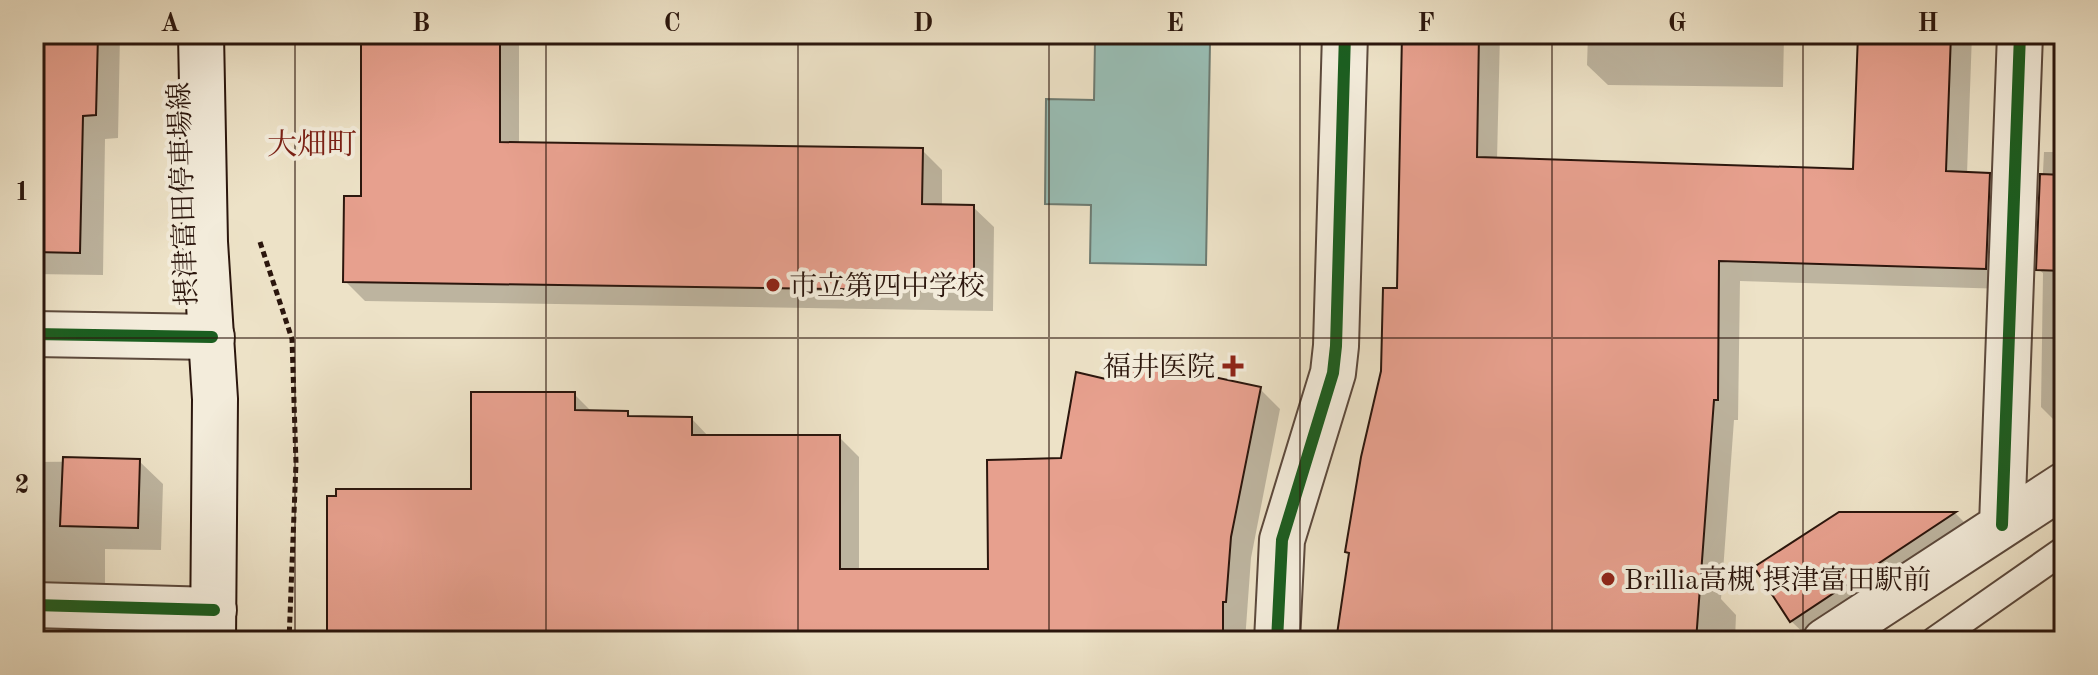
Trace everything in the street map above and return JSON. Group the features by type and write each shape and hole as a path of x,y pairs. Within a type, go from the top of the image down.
{"street":[{"name":"摂津富田停車場線","path":"201,34 205,242 212,337 213,625"},
{"path":"1277,641 1282,540 1333,373 1345,34"},
{"path":"2002,525 2020,34"},
{"path":"34,334 212,337"},
{"path":"1825,641 2064,485"},
{"path":"34,605 213,625"}],"lane":[{"path":"1934,641 2064,550"}],"path":[{"path":"255,228 292,339 296,463 289,641"}],"water":[{"path":"1095,41 1210,43 1206,265 1090,263 1091,205 1045,204 1046,99 1094,100"}],"building":[{"path":"34,34 98,34 96,115 83,116 80,253 34,252"},
{"path":"361,34 500,34 500,142 923,148 922,204 974,205 974,291 343,282 344,196 361,196"},
{"path":"1402,34 1479,34 1477,157 1853,169 1858,34 1951,34 1946,171 1990,173 1986,269 1719,261 1718,400 1714,400 1696,641 1336,641 1349,553 1345,552 1361,457 1381,371 1383,288 1397,288"},
{"path":"2040,174 2064,175 2064,271 2036,270"},
{"path":"1115,356 1261,387 1231,537 1226,602 1223,602 1223,641 327,641 327,496 336,496 336,489 471,489 471,392 575,392 575,410 628,411 628,416 692,417 692,435 840,435 840,569 988,569 987,460 1061,458 1076,372 1110,380"},
{"path":"63,457 140,459 138,528 60,526"},
{"path":"1839,512 1956,512 1790,622 1754,567"}],"cycle path":[{"path":"1277,641 1282,540 1333,373 1345,34"},
{"path":"2002,525 2020,34"},
{"path":"34,334 212,337"},
{"path":"34,605 214,610"}],"place":[{"name":"市立第四中学校","path":"773,285"},
{"name":"福井医院","path":"1233,366"},
{"name":"Brillia高槻 摂津富田駅前","path":"1608,579"}],"district":[{"name":"大畑町","path":"312,144"}]}
